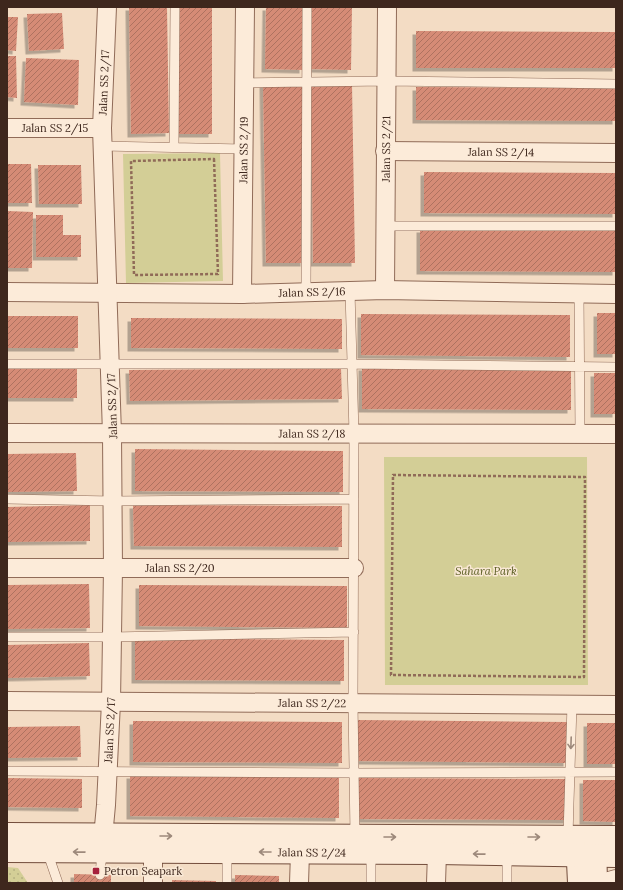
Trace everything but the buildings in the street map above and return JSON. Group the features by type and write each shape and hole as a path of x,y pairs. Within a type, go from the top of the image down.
{"main road":[{"name":"Jalan SS 2/24","path":"7,834 102,844 153,852 546,854 592,845"},
{"name":"Jalan SS 2/24","path":"7,851 46,851 102,844 127,835 355,836 592,845"},
{"path":"579,883 592,845"},
{"path":"592,845 596,883"},
{"path":"546,854 552,856 563,864 574,875 579,883"},
{"path":"596,883 602,873 611,864 616,862"}],"street":[{"name":"Jalan SS 2/17","path":"102,844 106,805 111,702 113,568 112,434 102,128 107,7"},
{"name":"Jalan SS 2/19","path":"242,294 245,7"},
{"name":"Jalan SS 2/21","path":"385,290 387,7"},
{"name":"Jalan SS 2/15","path":"7,128 102,128"},
{"name":"Jalan SS 2/14","path":"385,151 616,153"},
{"name":"Jalan SS 2/16","path":"7,292 242,294 385,290 616,294"},
{"name":"Jalan SS 2/18","path":"7,434 616,434"},
{"name":"Jalan SS 2/20","path":"7,568 354,568"},
{"name":"Jalan SS 2/22","path":"7,702 616,705"},
{"path":"106,805 127,835"},
{"path":"153,852 153,883"},
{"path":"299,883 300,853"},
{"path":"436,883 437,853"},
{"path":"602,883 616,879"}],"lane":[{"path":"174,147 175,7"},
{"path":"306,292 307,7"},
{"path":"244,83 386,81 616,84"},
{"path":"103,146 243,149"},
{"path":"385,226 616,226"},
{"path":"350,291 354,434 353,703 355,836"},
{"path":"579,293 580,434"},
{"path":"7,364 353,364 580,368 616,367"},
{"path":"7,499 113,501 354,499"},
{"path":"7,637 112,637 354,632"},
{"path":"572,704 570,771 592,845"},
{"path":"7,771 107,773 616,772"},
{"path":"100,875 102,844"},
{"path":"46,851 58,883"},
{"path":"227,852 227,883"},
{"path":"371,853 371,883"},
{"path":"507,854 507,883"}],"path":[{"path":"214,159 218,274 134,275 131,161 214,159"},
{"path":"393,475 585,477 584,677 391,675 393,475"}],"green space":[{"path":"220,153 223,281 126,283 123,154"},
{"name":"Sahara Park","path":"384,457 587,457 588,685 385,685"},
{"path":"7,867 18,868 28,883 7,883"}],"place":[{"name":"Petron Seapark","path":"96,871"}]}
